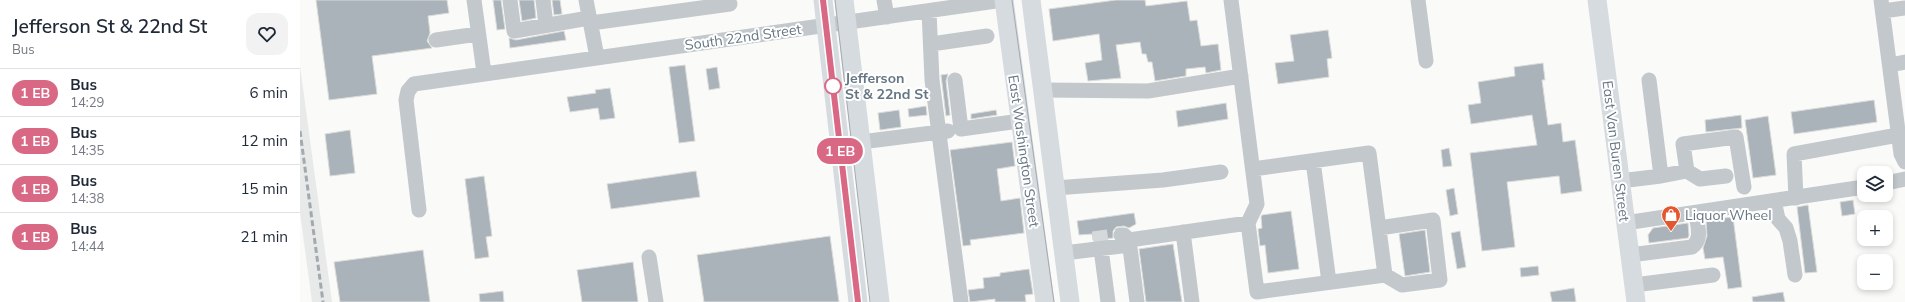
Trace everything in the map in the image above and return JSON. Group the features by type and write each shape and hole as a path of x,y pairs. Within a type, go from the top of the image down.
{"main road":[{"path":"823,0 858,302"},
{"path":"844,0 880,302"},
{"name":"East Washington Street","path":"1003,0 1045,302"},
{"name":"East Washington Street","path":"1031,0 1070,302"},
{"name":"East Van Buren Street","path":"1597,0 1635,294"},
{"name":"East Washington Street","path":"1045,302 1048,252 1055,188"}],"street":[{"path":"474,0 484,73"},
{"path":"510,0 514,31 546,25 730,4"},
{"path":"543,0 546,25"},
{"path":"586,0 597,57"},
{"path":"884,0 887,17"},
{"name":"South 22nd Street","path":"419,210 406,100 408,91 414,84 597,57 847,23 887,17 932,7 1003,0"},
{"path":"1231,0 1247,116 1257,204 1248,223 1258,297 1329,282 1385,275 1402,285 1440,280 1433,220 1379,228"},
{"path":"1418,0 1426,61"},
{"path":"1905,8 1882,6 1890,65 1899,88 1898,135 1901,154 1905,162"},
{"path":"932,7 932,80 961,302"},
{"path":"436,40 478,34"},
{"path":"931,44 987,36"},
{"path":"1890,65 1905,62"},
{"path":"1043,90 1148,91 1241,76"},
{"path":"955,80 961,129"},
{"path":"1648,80 1661,176"},
{"path":"861,142 1020,121"},
{"path":"1796,198 1794,154 1898,135"},
{"path":"1687,171 1683,144 1736,137 1744,187"},
{"path":"1253,169 1369,153 1385,275"},
{"path":"1313,161 1329,282"},
{"path":"1620,181 1687,171 1700,179 1726,176"},
{"path":"1055,188 1162,180 1221,172"},
{"path":"1893,182 1905,179"},
{"path":"1626,223 1857,188"},
{"path":"1774,201 1778,219 1786,228 1790,241 1795,275"},
{"path":"1630,255 1692,247 1697,243 1699,238 1696,213"},
{"path":"1064,253 1127,240 1248,223"},
{"path":"1183,232 1192,302"},
{"path":"1127,240 1137,302"},
{"path":"1093,246 1108,302"},
{"path":"649,257 656,302"},
{"path":"1635,294 1713,275"}],"shaded area":[{"path":"300,66 332,302 312,302 300,213"}],"building":[{"path":"316,0 447,0 449,13 428,16 430,33 427,41 432,48 372,56 377,94 329,100"},
{"path":"493,0 501,0 505,29 497,30"},
{"path":"519,0 534,0 536,18 522,21"},
{"path":"552,0 560,0 562,14 554,15"},
{"path":"1116,0 1145,0 1146,6 1187,1 1190,21 1197,20 1201,46 1218,44 1221,70 1206,73 1205,67 1186,69 1186,76 1155,81 1152,62 1148,62 1146,54 1142,54 1140,42 1116,45 1121,78 1088,81 1085,63 1102,60 1099,34 1053,41 1049,9"},
{"path":"1328,30 1332,58 1327,59 1329,77 1278,84 1275,63 1294,61 1290,35"},
{"path":"564,31 566,40 510,48 509,38 516,40"},
{"path":"1543,63 1545,80 1542,80 1548,125 1561,123 1563,142 1575,140 1582,191 1561,194 1559,176 1507,182 1515,247 1482,251 1470,153 1537,145 1532,115 1471,124 1468,105 1481,103 1478,82 1515,76 1514,67"},
{"path":"685,65 695,141 679,143 669,67"},
{"path":"717,67 720,88 709,90 706,69"},
{"path":"948,74 946,81 950,115 946,116 941,75"},
{"path":"610,88 615,118 600,120 598,108 570,112 567,97 596,93 595,90"},
{"path":"1874,100 1877,122 1794,134 1791,112"},
{"path":"1226,103 1228,119 1178,127 1176,111"},
{"path":"926,106 927,115 909,117 908,109"},
{"path":"899,110 901,127 880,130 878,113"},
{"path":"996,110 997,115 971,119 971,114"},
{"path":"1741,115 1742,128 1706,132 1705,120"},
{"path":"1768,116 1776,175 1753,178 1745,120"},
{"path":"350,130 355,173 330,176 325,134"},
{"path":"1012,142 1015,166 997,169 1001,201 1020,198 1024,233 970,240 971,245 963,246 950,150"},
{"path":"1449,148 1452,166 1443,167 1441,150"},
{"path":"696,171 700,197 611,209 607,184"},
{"path":"484,176 492,236 486,237 489,257 475,259 465,179"},
{"path":"1454,188 1458,214 1450,216 1446,190"},
{"path":"1853,200 1855,214 1842,216 1840,202"},
{"path":"1808,205 1817,272 1805,273 1797,207"},
{"path":"1291,211 1299,269 1268,273 1265,245 1260,246 1258,229 1262,228 1261,217 1262,215"},
{"path":"1134,213 1136,224 1129,228 1124,226 1116,227 1113,231 1113,238 1093,240 1092,234 1079,235 1077,221"},
{"path":"1733,217 1742,287 1728,289 1723,257 1705,259 1703,248 1707,236 1706,220"},
{"name":"Liquor Wheel","path":"1688,223 1688,238 1649,243 1648,235 1653,228"},
{"path":"1425,230 1430,272 1405,276 1399,234"},
{"path":"1460,231 1466,267 1457,269 1451,233"},
{"path":"830,236 839,302 704,302 697,255"},
{"path":"1173,244 1182,302 1146,302 1139,249"},
{"path":"423,250 430,302 340,302 334,262"},
{"path":"633,262 638,302 582,302 577,270"},
{"path":"1538,266 1539,275 1521,277 1520,268"},
{"path":"1029,269 1033,294 1025,295 1026,302 995,302 995,299 970,302 968,290 984,288 983,278 1000,276 1000,273"},
{"path":"1574,288 1576,302 1552,302 1550,292"},
{"path":"503,291 504,302 480,302 479,294"},
{"path":"1783,292 1785,302 1753,302 1752,297"}],"tunnel":[{"path":"1093,239 1121,235"}],"tram line":[{"path":"835,0 870,302"},
{"path":"1012,0 1054,302"}],"railway":[{"path":"300,131 323,302"}],"bus line":[{"path":"823,0 858,302"}],"place":[{"name":"Jefferson St & 22nd St","path":"833,86"},
{"name":"Liquor Wheel","path":"1671,232"}]}
